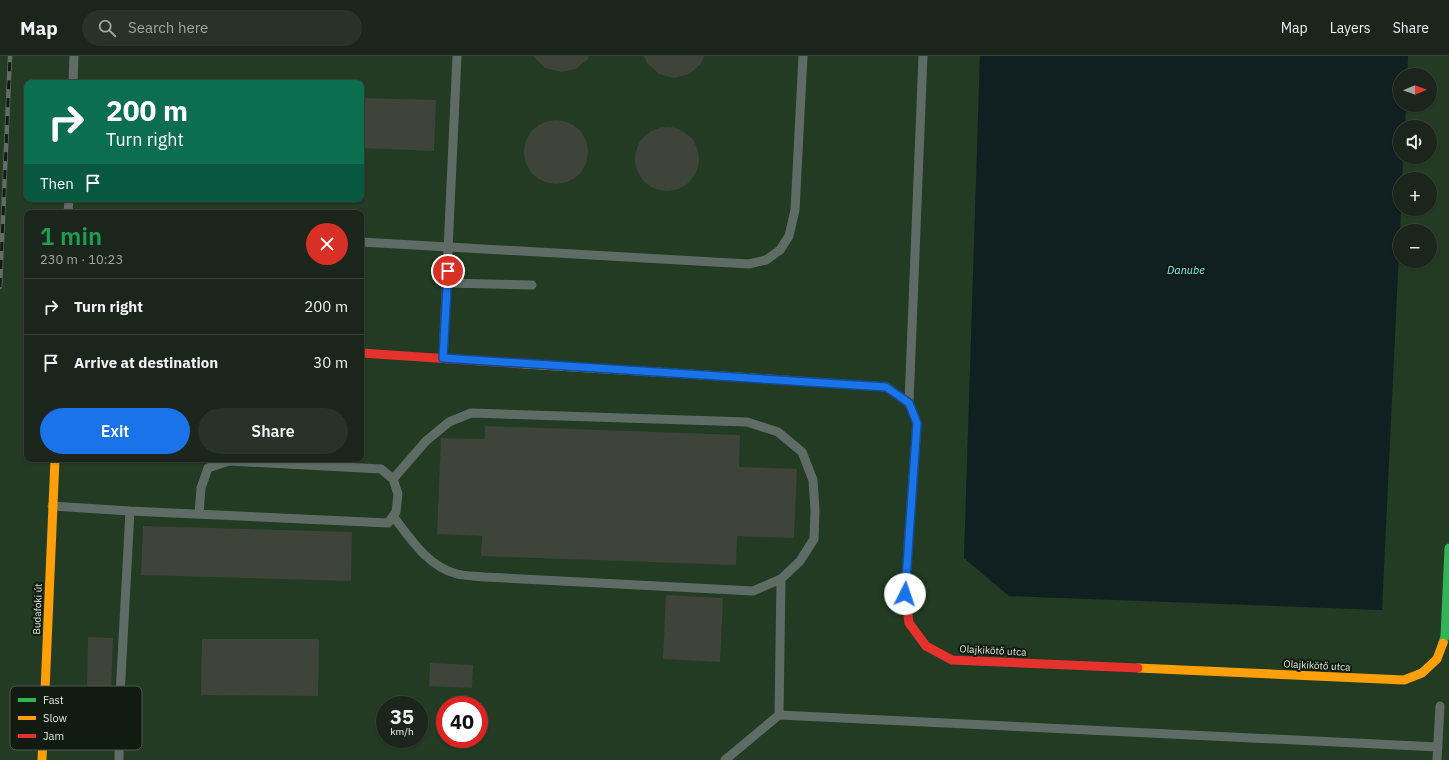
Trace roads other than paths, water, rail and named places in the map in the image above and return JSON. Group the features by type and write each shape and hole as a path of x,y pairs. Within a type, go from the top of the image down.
{"street":[{"path":"364,353 886,387 909,403"},
{"name":"Olajkikötő utca","path":"909,403 917,423 905,594 909,623 926,646 952,660 1404,680 1422,673 1437,659 1445,636 1449,548"},
{"name":"Budafoki út","path":"45,686 55,462"},
{"name":"Budafoki út","path":"42,750 42,760"}],"lane":[{"path":"73,80 74,56"},
{"path":"443,358 457,56"},
{"path":"364,242 748,264 766,260 780,250 789,236 795,210 803,56"},
{"path":"909,403 923,56"},
{"path":"447,282 532,285"},
{"path":"393,479 426,441 449,422 471,413 747,422 778,432 802,452 813,480 815,510 814,539 800,561 781,579 753,591 485,577 456,574 435,564 415,546 393,516"},
{"path":"199,514 201,488 208,468 226,462"},
{"path":"52,506 388,523 396,512 398,494 393,479 381,469 248,462"},
{"path":"120,686 130,511"},
{"path":"779,715 781,579"},
{"path":"1437,760 1440,706"},
{"path":"725,760 779,715 1438,747"},
{"path":"119,750 119,760"}],"water":[{"name":"Danube","path":"980,56 1408,56 1407,68 1393,68 1393,112 1406,112 1405,120 1393,120 1393,164 1403,164 1402,172 1393,172 1393,216 1401,216 1400,224 1393,224 1393,268 1398,268 1382,610 1009,596 964,558"}],"railway":[{"path":"0,287 10,56"}]}
